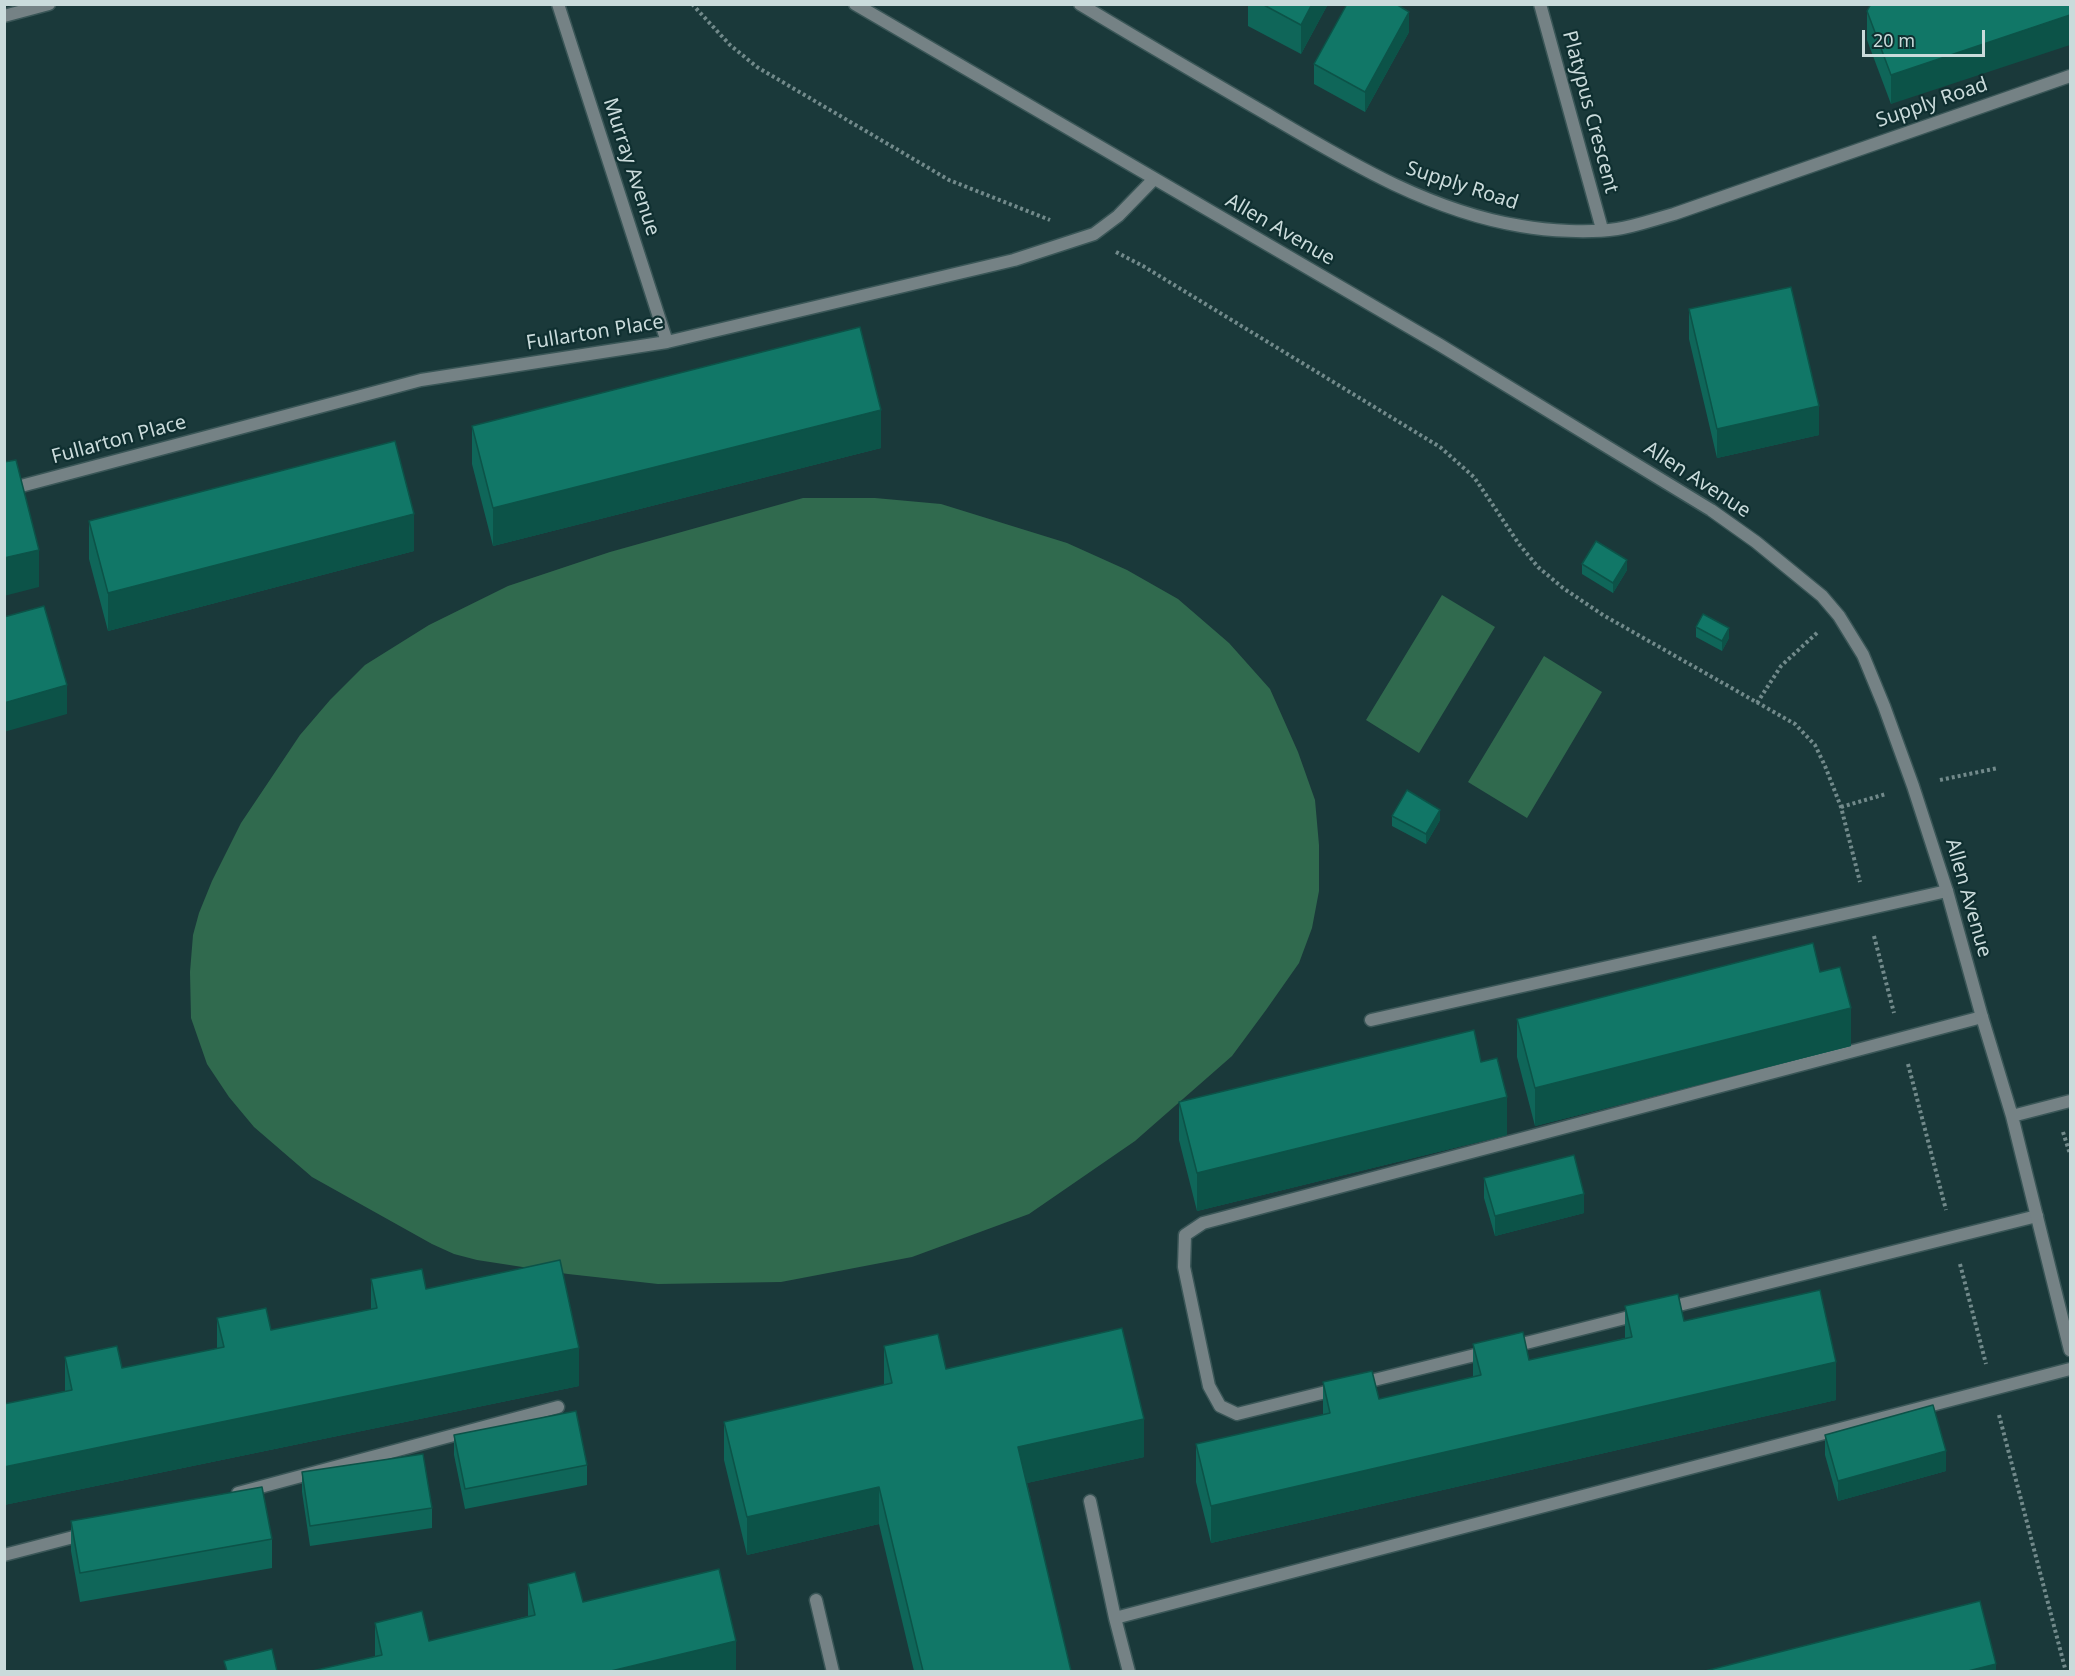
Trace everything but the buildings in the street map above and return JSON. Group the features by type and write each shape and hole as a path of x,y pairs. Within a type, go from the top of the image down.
{"street":[{"path":"4,16 49,4"},
{"name":"Murray Avenue","path":"558,4 667,342"},
{"name":"Allen Avenue","path":"855,4 1440,345 1711,510 1801,577 1822,596 1839,616 1863,655 1884,706 1947,891 2012,1116 2070,1350"},
{"name":"Supply Road","path":"1080,4 1280,122 1391,184 1435,202 1479,216 1522,226 1574,230 1617,229 1674,214 2070,76"},
{"name":"Platypus Crescent","path":"1540,4 1602,229"},
{"name":"Fullarton Place","path":"21,486 422,380 667,342 1014,260 1094,234 1118,216 1154,179"},
{"path":"1371,1020 1947,891"},
{"path":"1982,1017 1203,1223 1185,1235 1184,1267 1209,1386 1220,1406 1237,1414 2037,1216"},
{"path":"2012,1116 2070,1101"},
{"path":"1115,1618 2070,1369"},
{"path":"222,1497 558,1407"},
{"path":"1090,1501 1129,1671"},
{"path":"4,1555 95,1531"},
{"path":"816,1600 833,1671"}],"path":[{"path":"692,4 730,45 758,67 949,180 1026,209 1087,236 1143,266 1440,447 1474,477 1519,544 1538,567 1563,588 1603,615 1795,724 1815,745 1841,807 2066,1671"},
{"path":"1757,703 1781,666 1816,633 1839,616"}],"green space":[{"path":"803,498 875,498 941,504 1067,543 1127,570 1178,599 1229,643 1270,689 1298,752 1315,800 1319,845 1319,891 1312,928 1299,963 1266,1010 1232,1056 1135,1141 1029,1214 912,1257 781,1282 658,1284 568,1274 477,1260 454,1254 432,1244 312,1177 254,1127 229,1097 207,1064 191,1018 190,972 193,935 199,913 241,823 300,735 330,700 365,665 429,625 508,586 610,552"},
{"path":"1442,595 1495,627 1419,753 1366,720"},
{"path":"1544,656 1602,692 1527,818 1468,782"}]}
